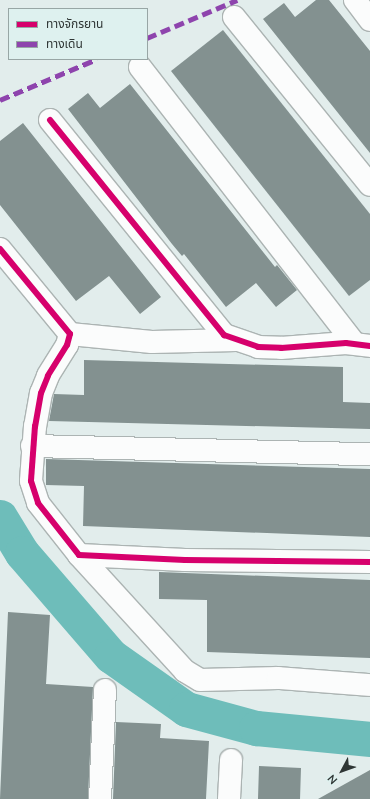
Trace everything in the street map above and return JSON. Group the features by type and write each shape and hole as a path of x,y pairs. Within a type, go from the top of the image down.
{"street":[{"path":"355,0 370,20"},
{"path":"234,17 370,184"},
{"path":"140,66 366,344"},
{"path":"50,120 224,335 258,347 282,348 366,344"},
{"path":"0,249 70,334 152,342 236,340"},
{"path":"70,334 67,345 48,376 42,393 32,446 31,481 38,503 79,555 185,671 200,680 278,678 370,684"},
{"path":"32,446 370,454"},
{"path":"79,555 185,560 370,562"},
{"path":"100,799 105,690"},
{"path":"229,799 231,760"}],"building":[{"path":"316,0 329,0 370,51 370,153 263,19 284,3 295,17"},
{"path":"223,30 370,214 370,280 349,296 171,71"},
{"path":"130,84 275,267 277,265 297,290 276,307 256,283 226,307 184,254 182,256 172,244 68,109 88,93 100,108"},
{"path":"23,123 161,297 140,314 109,276 76,301 0,205 0,141"},
{"path":"84,360 343,367 343,402 370,403 370,429 49,421 54,394 84,395"},
{"path":"46,459 370,469 370,537 83,526 84,486 46,485"},
{"path":"159,572 370,580 370,658 207,652 207,600 159,599"},
{"path":"8,612 50,615 46,684 93,687 88,799 0,799"},
{"path":"116,722 161,724 160,738 209,741 206,799 113,799"},
{"path":"259,766 301,768 300,799 258,799"},
{"path":"370,770 370,799 318,799"}],"waterway":[{"path":"0,517 22,553 111,656 186,709 256,728 370,739"}],"marked path":[{"path":"148,38 237,0"},
{"path":"0,100 95,60"}],"cycle path":[{"path":"50,120 224,335 258,347 281,348 346,343 370,346"},
{"path":"0,249 70,334 67,345 48,376 41,393 35,426 31,481 38,503 79,555 185,560 370,562"}]}
